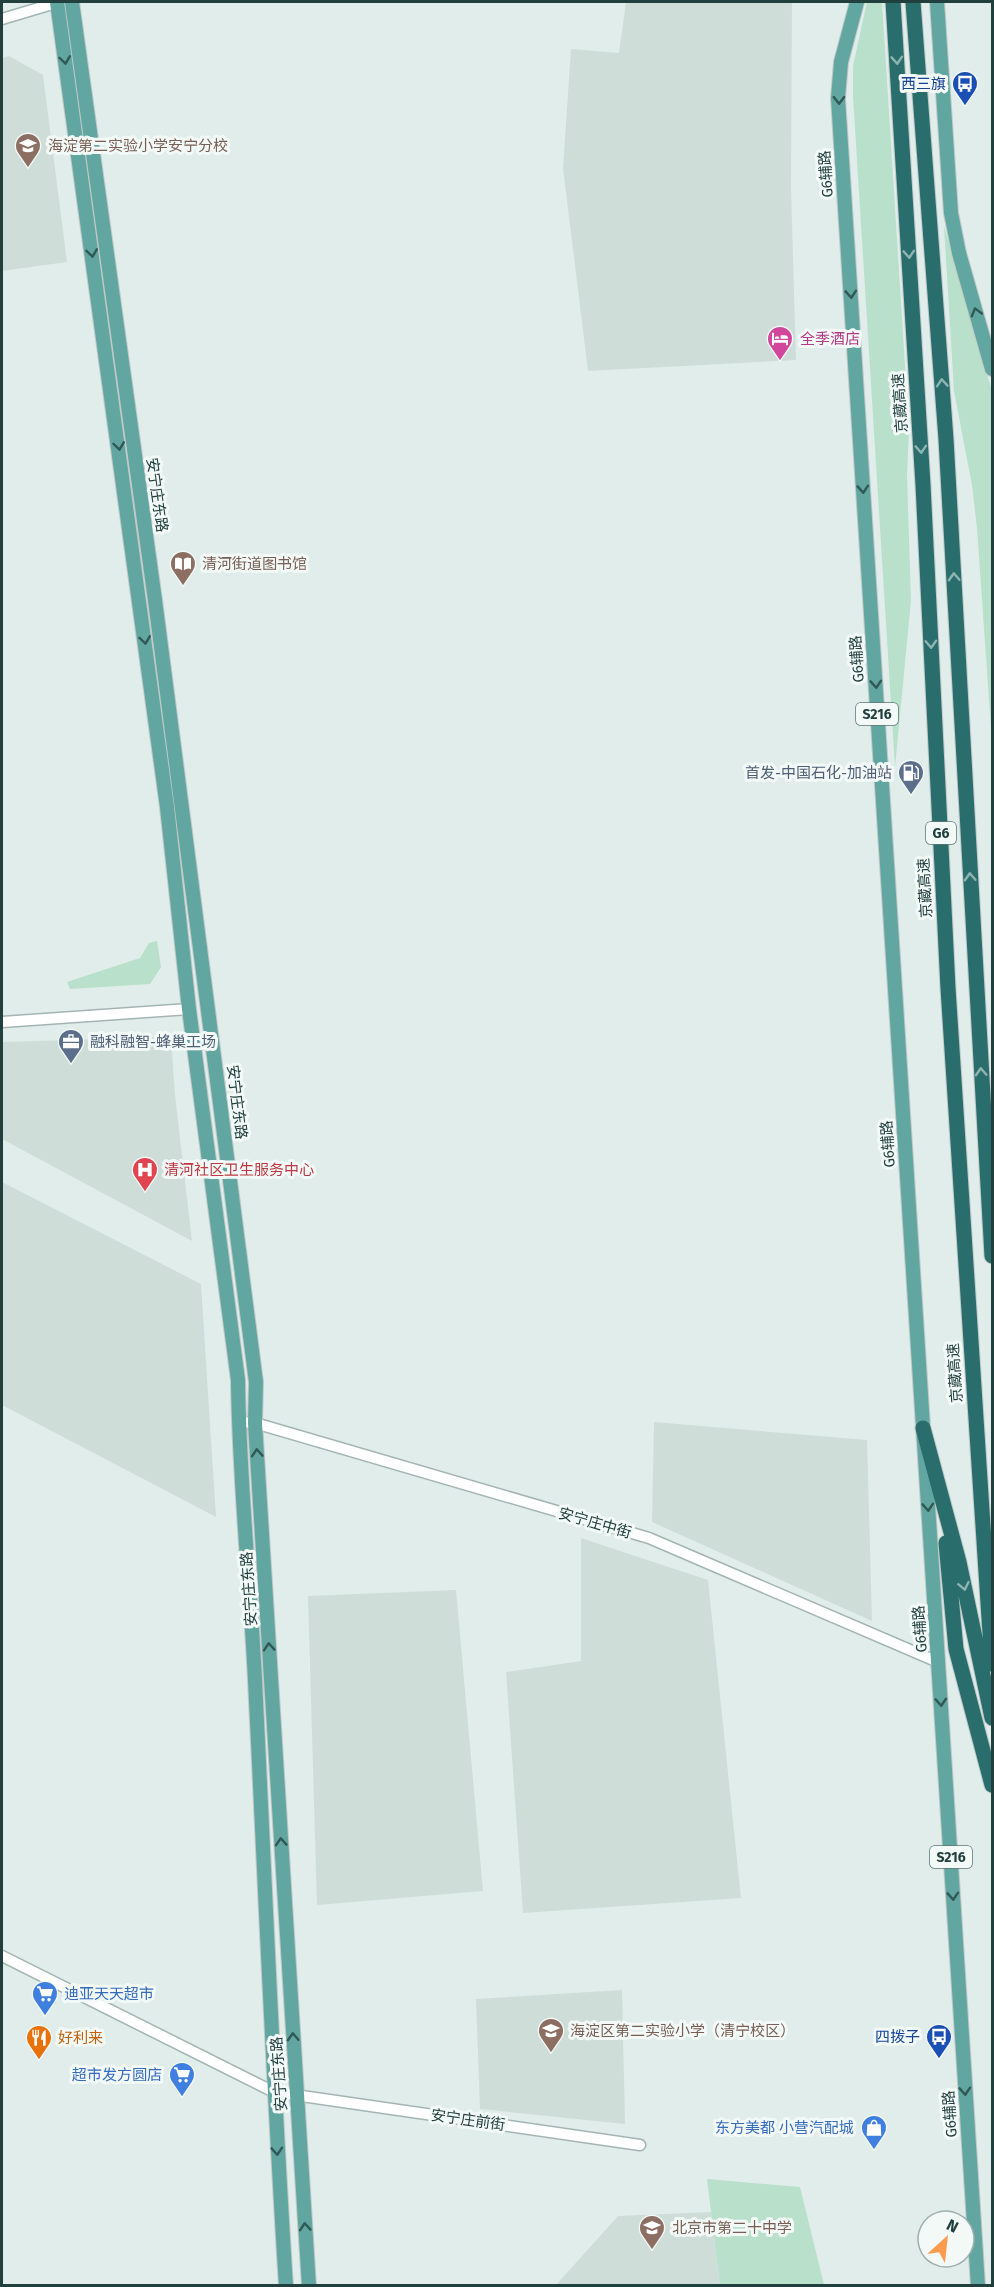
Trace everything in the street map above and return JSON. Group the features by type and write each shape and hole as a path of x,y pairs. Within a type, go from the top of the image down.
{"highway":[{"name":"京藏高速","path":"893,2 923,485 948,988 993,1664"},
{"name":"G6","path":"913,2 946,450 993,1256"},
{"path":"923,1428 959,1562 993,1718"},
{"path":"942,1502 956,1649 993,1785"}],"main road":[{"name":"安宁庄东路","path":"58,2 167,807 189,1010 238,1380 238,1422 251,1597 274,2092 286,2286"},
{"name":"安宁庄东路","path":"72,2 183,816 256,1382 255,1423 309,2286"},
{"name":"G6辅路","path":"857,2 842,62 838,98 978,2286"},
{"path":"937,2 951,213 959,253 993,369"}],"street":[{"path":"2,19 58,2"},
{"path":"2,1022 189,1010"},
{"name":"安宁庄中街","path":"238,1422 255,1423 649,1538 938,1662"},
{"path":"2,1956 274,2092"},
{"name":"安宁庄前街","path":"274,2092 640,2145"}],"shaded area":[{"path":"626,2 792,2 791,188 796,360 588,371 563,168 571,49 619,53"},
{"name":"海淀第二实验小学安宁分校","path":"9,56 43,75 67,262 2,271 2,58"},
{"path":"171,1037 175,1095 192,1241 2,1139 2,1042"},
{"path":"2,1182 201,1284 216,1517 2,1405"},
{"path":"654,1422 867,1440 872,1621 652,1522"},
{"path":"581,1538 708,1580 741,1898 523,1913 506,1672 581,1661"},
{"path":"456,1590 483,1891 317,1905 308,1596"},
{"name":"海淀区第二实验小学（清宁校区）","path":"622,1990 625,2124 480,2109 476,1999"},
{"name":"北京市第二十中学","path":"711,2212 720,2285 556,2285 618,2216"}],"green space":[{"path":"867,2 882,2 909,429 907,475 911,600 895,767 853,96 853,66"},
{"path":"944,226 992,391 992,743 977,528 972,485 954,391"},
{"path":"157,941 161,967 150,984 70,989 67,982 140,958 149,943"},
{"path":"707,2179 800,2187 824,2285 720,2285"}],"place":[{"name":"西三旗","path":"965,107"},
{"name":"海淀第二实验小学安宁分校","path":"28,169"},
{"name":"全季酒店","path":"780,362"},
{"name":"清河街道图书馆","path":"183,587"},
{"name":"首发-中国石化-加油站","path":"911,796"},
{"name":"融科融智-蜂巢工场","path":"71,1065"},
{"name":"清河社区卫生服务中心","path":"145,1193"},
{"name":"迪亚天天超市","path":"45,2017"},
{"name":"海淀区第二实验小学（清宁校区）","path":"551,2054"},
{"name":"四拨子","path":"939,2060"},
{"name":"好利来","path":"39,2061"},
{"name":"超市发方圆店","path":"182,2098"},
{"name":"东方美都 小营汽配城","path":"874,2151"},
{"name":"北京市第二十中学","path":"652,2251"}]}
